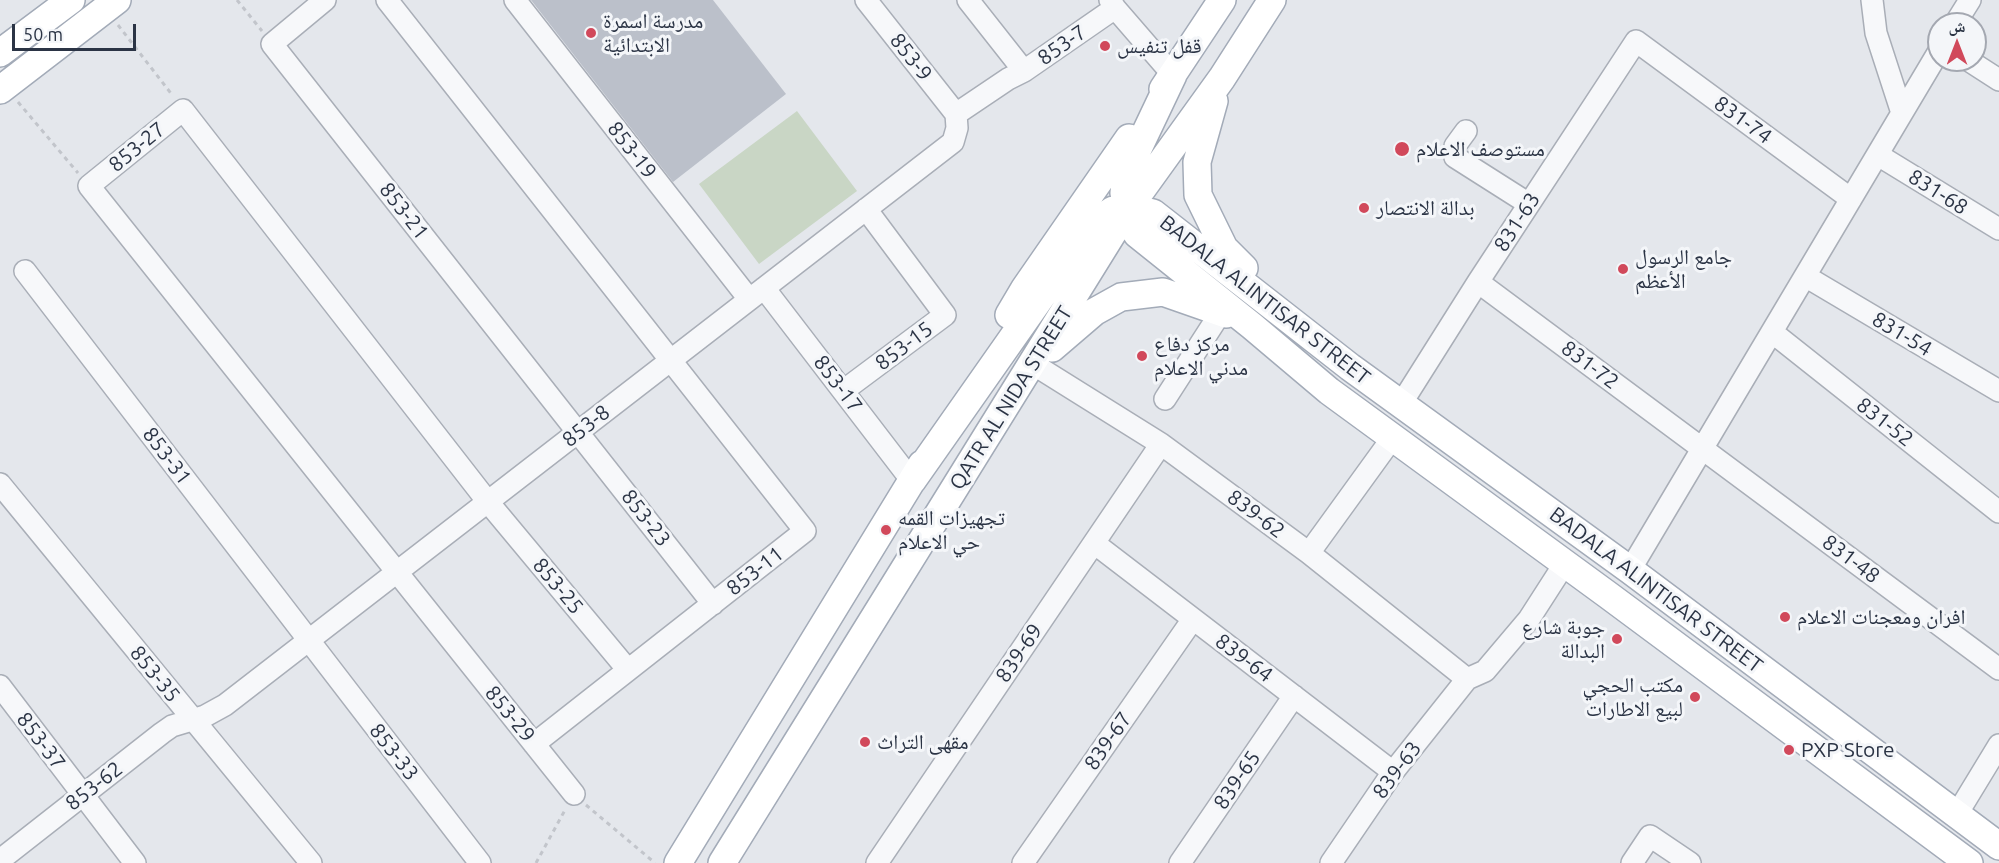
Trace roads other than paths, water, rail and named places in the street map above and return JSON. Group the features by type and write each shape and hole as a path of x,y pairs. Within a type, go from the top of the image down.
{"main road":[{"path":"1,49 71,0"},
{"name":"QATR AL NIDA STREET","path":"678,863 912,481 1025,288 1173,75 1222,0"},
{"name":"QATR AL NIDA STREET","path":"729,860 1127,210 1222,78 1272,0"},
{"path":"2,88 111,4"},
{"path":"912,481 1091,226 1113,210 1127,210 1124,193 1126,174 1173,75"},
{"path":"1222,78 1197,162 1198,195 1224,248 1310,336"},
{"name":"BADALA ALINTISAR STREET","path":"1969,863 1329,391 1137,234 1130,222 1127,210 1153,213 1350,367 1630,570 1999,846"},
{"path":"1033,364 1094,312 1121,297 1163,292 1221,312 1252,326"},
{"path":"1329,391 1350,367"}],"street":[{"name":"853-21","path":"325,0 272,44 579,431"},
{"path":"387,0 669,361"},
{"name":"853-19","path":"515,0 757,294"},
{"name":"853-9","path":"866,0 956,114"},
{"name":"853-7","path":"968,0 1024,72 1112,4 1173,75"},
{"path":"1872,0 1876,33 1902,113"},
{"name":"831-74","path":"1636,41 1851,199"},
{"name":"831-63","path":"1401,404 1636,41"},
{"path":"1630,570 1927,71"},
{"path":"956,114 1008,79 1024,72"},
{"name":"853-27","path":"397,572 89,186 183,110 488,502"},
{"name":"853-8","path":"193,719 217,711 953,142 957,128 956,114"},
{"path":"1466,131 1455,146 1455,158 1529,204"},
{"name":"831-68","path":"1878,155 1999,229"},
{"name":"853-15","path":"843,391 945,315 866,209"},
{"name":"853-31","path":"25,271 308,641"},
{"name":"831-54","path":"1805,276 1999,392"},
{"name":"831-72","path":"1478,282 1702,448"},
{"name":"853-17","path":"757,294 843,391 912,481"},
{"path":"1165,399 1221,312"},
{"name":"831-52","path":"1772,332 1999,512"},
{"name":"853-11","path":"534,744 805,531 669,361"},
{"name":"839-62","path":"1033,364 1161,444 1310,554 1467,679"},
{"name":"853-23","path":"579,431 713,604"},
{"path":"1310,554 1393,437"},
{"name":"839-69","path":"877,863 1161,444"},
{"name":"831-48","path":"1702,448 1999,669"},
{"name":"853-35","path":"0,484 311,863"},
{"name":"853-25","path":"488,502 628,670"},
{"name":"839-64","path":"1094,543 1393,772"},
{"name":"839-63","path":"1331,863 1393,772 1467,679 1485,671 1529,619 1565,563"},
{"name":"853-29","path":"397,572 574,794"},
{"name":"839-67","path":"1023,863 1193,619"},
{"name":"853-33","path":"308,641 480,863"},
{"name":"853-37","path":"0,686 135,863"},
{"name":"839-65","path":"1180,863 1294,696"},
{"name":"853-62","path":"0,860 162,733 172,726 193,719"},
{"path":"1956,814 1999,745"},
{"path":"1632,863 1650,836 1690,863"}],"place":[{"name":"مدرسة اسمرة الابتدائية","path":"591,33"},
{"name":"قفل تنفيس","path":"1105,46"},
{"name":"مستوصف الاعلام","path":"1402,149"},
{"name":"بدالة الانتصار","path":"1364,208"},
{"name":"جامع الرسول الأعظم","path":"1623,269"},
{"name":"مركز دفاع مدني الاعلام","path":"1142,356"},
{"name":"تجهيزات القمه حي الاعلام","path":"886,530"},
{"name":"افران ومعجنات الاعلام","path":"1785,617"},
{"name":"جوبة شارع البدالة","path":"1617,639"},
{"name":"مكتب الحجي لبيع الاطارات","path":"1695,697"},
{"name":"مقهى التراث","path":"865,742"},
{"name":"PXP Store","path":"1789,750"}]}
